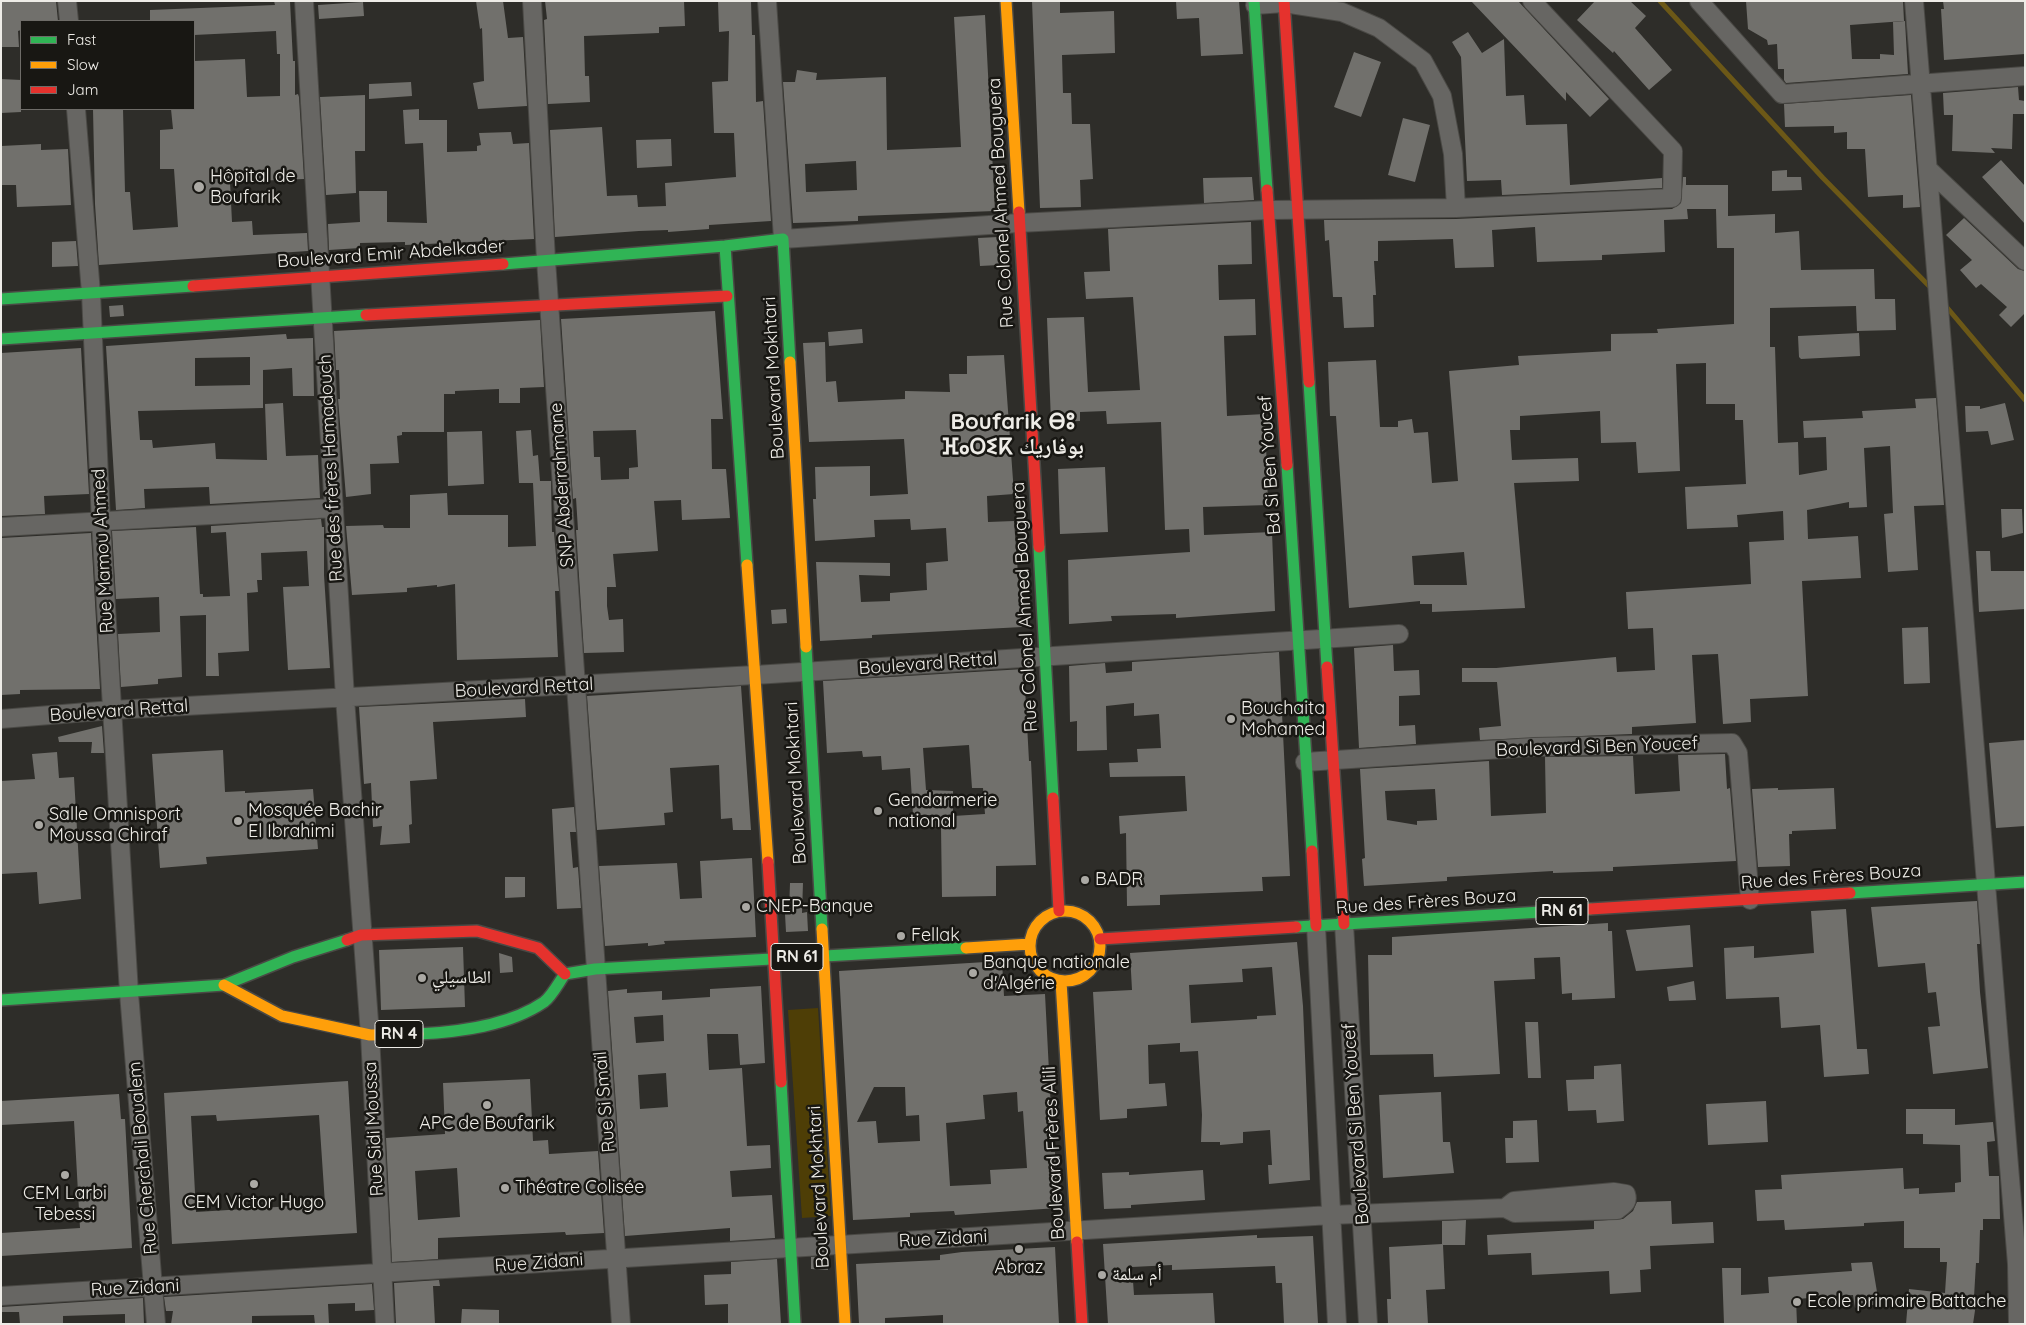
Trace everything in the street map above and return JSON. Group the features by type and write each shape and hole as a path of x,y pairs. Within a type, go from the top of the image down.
{"street":[{"path":"67,1 69,20"},
{"name":"Rue des frères Hamadouch","path":"304,1 345,698 361,935"},
{"name":"SNP Abderrahmane","path":"532,1 546,260 595,969"},
{"path":"767,1 783,239 1019,223 1268,210 1456,208 1672,198 1673,151 1532,1"},
{"name":"Rue Colonel Ahmed Bouguera","path":"1006,1 1046,656 1059,911"},
{"path":"1699,1 1782,94 2025,76"},
{"path":"1914,1 2017,1264 2018,1324"},
{"path":"1255,3 1284,2 1342,12 1379,28 1422,61 1442,96 1453,154 1456,208"},
{"name":"Bd Si Ben Youcef","path":"1284,2 1298,209 1294,361 1299,640 1316,926"},
{"name":"Bd Si Ben Youcef","path":"1255,3 1268,210 1294,361 1324,638 1344,924"},
{"name":"Rue Mamou Ahmed","path":"76,110 91,294 101,522 129,993"},
{"path":"1928,169 2025,262"},
{"name":"Boulevard Emir Abdelkader","path":"1,299 320,278 725,246 783,239"},
{"name":"Boulevard Mokhtari","path":"783,239 845,1324"},
{"name":"Boulevard Mokhtari","path":"725,246 774,959 795,1324"},
{"path":"1,339 322,317 728,296"},
{"path":"1,527 334,508"},
{"name":"Boulevard Rettal","path":"1,718 112,710 755,676 1399,634"},
{"name":"Boulevard Si Ben Youcef","path":"1305,762 1534,747 1732,743 1738,753 1750,900"},
{"name":"Rue des Frères Bouza","path":"1100,939 2025,882"},
{"path":"1059,911 1081,914 1089,920 1100,939 1100,952 1095,964 1086,974 1074,980 1062,981 1042,973 1035,964 1030,944 1032,932 1039,922 1048,915 1059,911"},
{"name":"Boulevard Si Ben Youcef","path":"1344,924 1368,1324"},
{"name":"Boulevard Si Ben Youcef","path":"1316,926 1337,1324"},
{"path":"1,1000 129,993 224,985 293,957 361,935 477,931 538,948 565,974"},
{"name":"Rue Sidi Moussa","path":"361,935 370,1035 385,1324"},
{"name":"RN 61","path":"565,974 595,969 1030,944"},
{"name":"Rue Si Smaïl","path":"595,969 618,1257 621,1324"},
{"name":"RN 4","path":"224,985 282,1016 370,1035 438,1033 496,1024 545,1001 565,974"},
{"name":"Boulevard Frères Alili","path":"1062,981 1082,1324"},
{"name":"Rue Cherchali Boualem","path":"129,993 156,1324"},
{"path":"1614,1192 1626,1194 1628,1199 1626,1204 1617,1210 1515,1213 1505,1208 1514,1201 1614,1192"},
{"name":"Rue Zidani","path":"1,1296 1331,1215 1505,1208"}],"shaded area":[{"path":"818,1008 831,1216 802,1218 788,1010"}],"building":[{"path":"1,1 56,1 58,20 20,20 20,30 18,31 19,47 1,47"},
{"name":"Hôpital de Boufarik","path":"274,1 290,1 293,61 295,61 295,95 298,94 299,97 304,179 230,182 232,222 252,221 253,235 307,233 308,251 99,265 95,204 93,110 123,110 125,192 130,192 133,230 178,227 174,169 160,169 160,130 173,129 171,110 195,110 195,61 245,59 247,97 280,96 280,54 277,54 276,31 195,35 195,20 150,20 150,10 275,5"},
{"path":"476,1 503,1 508,38 523,37 527,106 478,109 473,83 484,81 482,28 480,29"},
{"path":"545,1 684,1 685,26 659,27 659,33 584,36 585,76 589,76 590,102 548,104 544,20 547,19"},
{"path":"718,1 751,1 752,35 755,35 756,102 763,101 771,221 709,225 709,229 668,232 668,230 639,231 555,237 550,130 602,127 607,196 637,195 638,207 666,206 665,183 736,177 734,133 714,133 712,82 728,81 729,31 719,32"},
{"path":"1032,1 1060,1 1060,13 1114,11 1115,53 1062,55 1063,93 1071,93 1072,124 1090,124 1093,179 1080,180 1081,207 1040,208"},
{"path":"1176,1 1239,1 1243,54 1201,56 1199,18 1177,19"},
{"path":"1471,1 1518,1 1609,99 1590,117 1566,92 1566,101"},
{"path":"1595,1 1630,1 1646,16 1635,28 1672,70 1649,90 1614,51 1613,53 1577,20"},
{"path":"1746,1 1903,1 1904,21 1850,25 1852,59 1880,59 1880,54 1894,55 1893,22 1905,21 1908,74 1786,83 1784,80 1784,69 1778,69 1777,44 1768,45 1767,40 1748,29"},
{"path":"1943,1 2025,1 2025,54 1944,60 1941,9 1944,9"},
{"path":"363,2 364,16 319,19 318,5"},
{"path":"985,15 995,211 858,216 858,221 793,223 783,82 795,82 797,70 817,73 816,80 886,77 887,150 961,147 954,17","holes":["856,161 857,190 806,192 805,164"]},
{"path":"1468,32 1482,53 1504,39 1506,96 1524,95 1526,125 1567,124 1570,185 1662,178 1662,188 1502,195 1501,180 1467,181 1461,57 1452,42"},
{"path":"1354,52 1381,62 1361,117 1334,107"},
{"path":"1,79 20,80 21,112 1,113"},
{"path":"411,82 412,96 369,99 369,84"},
{"path":"2018,87 2019,100 2025,101 2025,114 2013,114 2012,149 1991,148 1995,153 1952,151 1953,115 1944,115 1943,93"},
{"path":"365,95 365,151 355,151 356,193 326,195 320,97"},
{"path":"1911,95 1920,207 1903,208 1903,195 1868,197 1865,149 1847,149 1847,132 1834,133 1834,126 1785,127 1784,104"},
{"path":"419,109 419,120 447,120 447,152 477,151 477,146 481,145 479,133 511,132 513,144 529,143 534,239 405,245 405,242 360,243 360,248 329,250 328,224 360,222 359,191 387,191 387,222 427,223 423,143 405,144 403,110"},
{"path":"1403,118 1430,125 1415,182 1388,175"},
{"path":"671,139 672,166 637,168 636,140"},
{"path":"41,144 41,150 68,149 71,205 17,207 16,185 1,185 1,146"},
{"path":"2001,160 2025,186 2025,224 1982,177"},
{"path":"1787,170 1787,177 1801,177 1802,190 1772,191 1772,171"},
{"path":"1252,177 1254,200 1204,203 1203,178"},
{"path":"1683,177 1686,177 1686,185 1728,185 1728,216 1775,214 1775,233 1799,231 1801,270 1874,269 1875,299 1895,299 1896,330 1857,331 1856,306 1770,308 1770,347 1775,347 1778,443 1798,442 1799,475 1827,470 1826,437 1804,438 1803,421 1863,418 1862,411 1916,408 1915,399 1936,398 1944,505 1914,506 1918,570 1888,572 1884,514 1893,513 1890,446 1864,448 1867,507 1849,508 1849,502 1807,510 1808,539 1858,536 1861,578 1802,581 1808,696 1750,699 1751,722 1723,724 1718,654 1692,655 1696,723 1632,727 1632,734 1480,740 1479,728 1501,726 1497,682 1462,682 1462,668 1496,668 1616,657 1617,672 1655,670 1653,628 1628,629 1626,592 1751,584 1749,542 1784,540 1783,511 1737,515 1738,527 1687,529 1685,487 1746,484 1743,420 1735,420 1735,404 1706,404 1706,363 1676,364 1680,471 1638,473 1636,442 1601,443 1600,411 1520,416 1520,430 1510,430 1512,460 1578,458 1579,481 1514,483 1525,608 1432,612 1432,604 1420,604 1420,601 1349,608 1336,416 1330,416 1328,362 1376,360 1380,427 1398,427 1398,421 1412,419 1414,433 1428,432 1432,483 1458,481 1449,371 1519,365 1518,356 1611,351 1611,334 1658,333 1657,329 1734,324 1734,248 1717,248 1716,209 1687,209 1688,219 1664,220 1665,252 1602,255 1602,260 1537,262 1535,227 1492,230 1494,267 1455,268 1453,239 1378,241 1378,261 1374,261 1376,295 1373,295 1374,327 1344,328 1342,297 1333,297 1329,240 1325,241 1324,220 1456,219 1672,209 1681,203","holes":["1464,552 1467,585 1414,585 1412,556"]},
{"path":"1964,218 2018,269 2025,271 2025,313 2011,327 1999,315 2007,307 1981,284 1976,288 1960,270 1972,260 1946,235"},
{"path":"1251,222 1252,264 1218,265 1219,300 1255,299 1256,335 1224,336 1227,416 1265,414 1268,505 1203,507 1204,535 1272,532 1275,611 1176,618 1176,614 1111,616 1112,621 1069,624 1068,560 1190,552 1189,529 1165,530 1161,422 1107,424 1106,411 1080,412 1080,421 1051,422 1047,318 1084,317 1088,392 1140,390 1133,297 1086,299 1084,272 1110,271 1108,229"},
{"path":"998,237 999,265 980,266 978,238"},
{"path":"76,241 78,266 52,267 52,242"},
{"path":"123,305 124,316 110,317 109,306"},
{"path":"715,311 723,419 711,419 712,469 726,469 730,518 682,520 681,500 654,501 658,551 613,554 616,587 607,587 607,606 609,620 623,619 624,652 584,653 576,530 578,530 576,498 573,499 561,319","holes":["636,430 638,467 629,468 629,479 601,480 600,457 594,457 593,431"]},
{"path":"540,320 544,387 520,388 520,403 499,403 499,389 455,391 455,394 444,394 444,432 402,432 402,435 397,436 399,463 370,464 371,494 346,497 338,399 340,399 339,370 336,370 334,331"},
{"path":"862,329 863,343 829,346 828,332"},
{"path":"1859,333 1860,356 1801,359 1799,357 1798,336"},
{"path":"286,334 287,339 313,338 314,396 293,396 292,368 263,370 263,408 138,411 140,440 152,440 153,448 215,443 216,459 267,460 265,404 283,403 286,456 318,455 320,498 210,504 209,487 144,489 145,508 116,510 106,346","holes":["250,357 250,385 195,386 195,358"]},
{"path":"825,342 826,382 836,381 838,402 905,399 905,391 950,392 949,374 967,374 967,356 1004,355 1014,494 987,496 988,522 1014,521 1022,627 872,635 872,638 820,641 816,562 890,563 890,576 859,575 861,602 890,601 890,593 927,590 926,563 948,561 946,528 911,530 910,519 874,520 875,537 815,541 813,499 816,499 815,467 870,466 870,496 908,494 904,439 809,442 803,343"},
{"path":"81,348 89,494 44,496 45,514 1,516 1,353"},
{"path":"2005,403 2014,440 1991,445 1988,431 1966,432 1965,406 1980,406 1980,409"},
{"path":"531,430 533,456 538,455 540,481 551,481 552,532 554,532 559,591 555,591 558,657 457,660 455,584 407,588 407,592 352,595 346,526 383,525 384,528 410,528 410,495 447,493 448,515 508,515 508,547 536,546 533,483 519,483 516,431"},
{"path":"482,431 484,484 448,486 447,432"},
{"path":"1105,467 1108,532 1060,534 1058,469"},
{"path":"2001,509 2022,509 2023,533 2002,538"},
{"path":"321,519 322,527 324,527 324,575 330,668 288,670 283,587 309,586 307,551 261,553 262,580 257,580 258,592 247,593 249,651 218,653 219,676 206,676 206,615 180,616 182,677 158,679 158,684 121,687 118,634 160,632 159,597 116,599 112,531 196,527 200,594 203,594 203,597 230,596 226,532 211,533 211,526"},
{"path":"91,533 100,689 20,690 20,694 1,695 1,538"},
{"path":"1976,551 1990,551 1991,571 2025,571 2025,609 1979,612"},
{"path":"786,609 787,623 772,624 771,610"},
{"path":"1928,627 1930,683 1904,684 1902,628"},
{"path":"1393,645 1394,671 1419,670 1420,695 1399,696 1399,726 1415,725 1416,744 1359,748 1354,648"},
{"path":"1279,652 1290,876 1262,877 1263,891 1160,895 1160,905 1127,906 1126,833 1120,834 1119,816 1187,811 1185,776 1110,777 1109,763 1138,762 1137,749 1161,748 1159,714 1134,716 1134,703 1106,706 1107,750 1077,751 1077,721 1070,722 1069,666 1105,663 1106,673 1132,671 1132,662"},
{"path":"1024,669 1036,865 996,866 996,896 942,897 941,827 934,827 934,815 913,815 910,768 882,770 881,756 863,757 862,751 827,753 823,681","holes":["969,745 972,788 983,788 985,814 953,816 953,791 926,790 923,748"]},
{"path":"741,686 751,830 733,830 732,818 721,819 719,765 670,768 673,812 664,813 665,825 597,830 587,696"},
{"path":"525,699 526,717 433,722 437,779 410,781 412,824 409,825 410,843 380,845 382,826 373,827 371,783 364,784 359,707"},
{"path":"102,726 104,753 91,753 92,742 59,742 58,737"},
{"path":"2025,740 2025,826 1996,828 1989,743"},
{"path":"223,750 225,792 245,791 245,793 313,789 318,849 206,857 207,864 160,868 152,754"},
{"name":"Salle Omnisport Moussa Chiraf","path":"57,752 59,778 74,777 81,899 39,904 37,872 1,874 1,781 35,779 32,754"},
{"path":"1725,754 1727,789 1730,788 1736,861 1613,867 1613,871 1553,873 1553,871 1447,877 1447,881 1364,886 1362,859 1365,858 1360,769 1489,761 1491,816 1546,813 1545,757 1633,756 1635,794 1680,791 1678,755","holes":["1435,789 1437,820 1417,821 1417,825 1387,820 1385,791"]},
{"path":"1778,788 1778,790 1834,788 1836,829 1792,831 1792,834 1789,834 1790,866 1758,867 1752,789"},
{"path":"574,807 576,832 570,832 573,868 578,867 581,908 557,909 552,809"},
{"path":"752,858 756,937 664,941 665,944 648,946 648,943 605,946 599,866 677,863 680,899 702,898 700,861"},
{"path":"505,877 525,877 525,897 505,898"},
{"path":"790,883 803,883 802,913 807,912 808,931 786,932 785,914 789,913"},
{"path":"1977,901 1980,944 1977,944 1980,992 1988,1068 1933,1074 1928,1027 1940,1026 1936,992 1928,993 1925,963 1878,967 1871,907"},
{"path":"1846,909 1857,1049 1867,1049 1869,1074 1824,1077 1820,1025 1781,1028 1779,997 1726,999 1724,948 1754,946 1754,958 1814,953 1811,911"},
{"path":"1608,923 1608,931 1612,931 1615,998 1572,1000 1572,993 1562,994 1560,957 1534,958 1535,979 1494,981 1500,1074 1434,1077 1433,1054 1370,1055 1368,955 1392,955 1392,937"},
{"path":"1690,925 1693,967 1636,971 1626,930"},
{"path":"1297,942 1303,1006 1310,1180 1269,1184 1268,1165 1272,1165 1270,1130 1243,1132 1243,1143 1220,1145 1220,1142 1201,1142 1202,1115 1198,1051 1180,1052 1180,1043 1148,1045 1149,1084 1165,1083 1167,1106 1127,1109 1127,1118 1100,1120 1093,992 1132,990 1130,953","holes":["1272,967 1276,1015 1257,1016 1257,1019 1191,1023 1189,985 1243,982 1242,969"]},
{"name":"الطاسيلي","path":"463,947 465,1007 381,1010 379,950"},
{"path":"499,953 512,957 513,972 500,973"},
{"path":"1002,961 1004,996 1045,994 1051,1110 1048,1110 1051,1152 1055,1152 1058,1208 955,1215 954,1211 910,1213 910,1217 853,1220 839,971","holes":["874,1087 905,1087 906,1116 919,1115 920,1141 878,1143 876,1121 857,1122","1017,1092 1018,1112 1023,1111 1027,1168 990,1170 991,1184 950,1186 946,1123 985,1119 983,1095"]},
{"path":"1694,981 1696,1000 1669,1001 1667,987"},
{"path":"761,986 765,1063 740,1065 738,1034 707,1034 709,1070 742,1068 747,1146 770,1145 771,1168 730,1171 732,1197 772,1195 775,1238 730,1241 730,1228 625,1236 608,991 627,989 627,993 662,991 662,1000 710,997 710,989","holes":["663,1015 664,1041 636,1043 634,1017","666,1073 668,1107 640,1109 638,1075"]},
{"path":"1525,1022 1538,1022 1541,1078 1528,1078"},
{"path":"1621,1064 1624,1121 1597,1123 1596,1110 1568,1111 1566,1080 1594,1079 1594,1066"},
{"path":"530,1079 533,1141 548,1140 549,1154 598,1151 604,1233 566,1235 565,1232 438,1238 438,1259 392,1262 386,1138 445,1134 443,1083","holes":["457,1168 460,1217 418,1220 415,1171"]},
{"path":"348,1081 357,1233 172,1244 164,1093","holes":["216,1115 217,1121 319,1115 325,1204 196,1212 191,1116"]},
{"path":"1441,1092 1443,1142 1450,1142 1454,1173 1383,1178 1379,1095"},
{"path":"119,1094 121,1119 125,1119 132,1248 1,1256 1,1233 80,1228 74,1121 1,1125 1,1101"},
{"path":"1766,1101 1768,1142 1708,1145 1706,1104"},
{"path":"1906,1109 1955,1109 1955,1125 1993,1122 1995,1141 1987,1142 1989,1176 1999,1176 2000,1219 1983,1219 1983,1230 1980,1230 1979,1263 1976,1263 1974,1297 1977,1297 1973,1324 1906,1324 1909,1289 1945,1293 1947,1262 1940,1262 1940,1248 1904,1248 1904,1221 1864,1223 1864,1226 1785,1230 1784,1220 1757,1221 1755,1190 1782,1189 1781,1175 1903,1168 1904,1189 1919,1188 1919,1194 1955,1192 1955,1183 1961,1182 1960,1145 1923,1144 1923,1134 1906,1134"},
{"path":"1537,1120 1539,1162 1506,1163 1505,1138 1513,1138 1513,1121"},
{"path":"1203,1170 1205,1200 1131,1205 1131,1208 1104,1209 1102,1173 1129,1172 1129,1175"},
{"path":"1671,1201 1672,1224 1713,1222 1714,1243 1650,1246 1651,1269 1640,1270 1641,1292 1610,1294 1609,1271 1532,1275 1531,1253 1488,1255 1487,1235 1594,1229 1594,1221 1623,1219 1633,1211 1637,1202"},
{"path":"1466,1220 1465,1245 1443,1245 1445,1289 1426,1290 1428,1324 1388,1324 1387,1299 1391,1299 1389,1247 1442,1244 1442,1221"},
{"path":"1257,1235 1257,1238 1313,1236 1318,1323 1284,1324 1282,1283 1276,1283 1275,1266 1172,1270 1172,1265 1132,1267 1134,1295 1213,1293 1215,1324 1108,1324 1103,1244"},
{"path":"1055,1247 1059,1324 943,1324 943,1315 885,1318 885,1323 859,1324 856,1264 940,1260 940,1255 962,1252"},
{"path":"827,1256 828,1270 811,1269 811,1257"},
{"path":"777,1259 781,1324 728,1324 728,1304 705,1305 704,1275 731,1274 731,1262"},
{"name":"Ecole primaire Battache","path":"1872,1262 1879,1304 1855,1308 1853,1295 1796,1299 1797,1324 1724,1324 1722,1268 1741,1268 1741,1295 1769,1293 1768,1277 1852,1271 1851,1263"},
{"path":"439,1280 440,1286 433,1286 435,1324 396,1324 394,1283"},
{"path":"372,1284 374,1310 355,1311 355,1303 328,1304 329,1324 315,1324 314,1315 252,1316 252,1324 171,1324 173,1311 166,1311 164,1297"},
{"path":"143,1298 144,1324 125,1324 125,1314 63,1316 63,1324 20,1324 19,1312 1,1312 1,1307"},
{"path":"462,1309 499,1310 499,1324 461,1324"}],"waterway":[{"path":"1660,1 1823,178 1933,290"},
{"path":"1944,304 2025,400"}],"traffic: fast":[{"path":"1254,1 1267,190"},
{"path":"503,264 725,246 783,239 790,362"},
{"path":"725,246 747,565"},
{"path":"1,299 193,286"},
{"path":"1,339 366,315"},
{"path":"1309,382 1327,667"},
{"path":"1287,465 1312,851"},
{"path":"1039,547 1053,798"},
{"path":"806,647 822,929"},
{"path":"1850,893 2025,882"},
{"path":"1296,927 1590,909"},
{"path":"1,1000 224,985 293,957 347,940"},
{"path":"565,974 595,969 966,948"},
{"path":"418,1034 450,1032 483,1026 515,1017 544,1002 553,993 565,974"},
{"path":"781,1082 795,1324"}],"traffic: slow":[{"path":"1006,1 1019,212"},
{"path":"790,362 806,647"},
{"path":"747,565 768,862"},
{"path":"1065,911 1078,914 1090,921 1097,933 1100,946 1097,959 1090,971 1078,978 1065,981 1052,978 1040,971 1033,959 1030,946 1033,933 1040,921 1052,914 1065,911"},
{"path":"822,929 845,1324"},
{"path":"966,948 1030,944"},
{"path":"1061,981 1077,1242"},
{"path":"224,985 282,1016 370,1035 418,1034"}],"traffic: jam":[{"path":"1284,1 1309,382"},
{"path":"1267,190 1287,465"},
{"path":"1019,212 1039,547"},
{"path":"193,286 503,264"},
{"path":"366,315 727,296"},
{"path":"1327,667 1344,924"},
{"path":"1053,798 1059,911"},
{"path":"1312,851 1316,926"},
{"path":"768,862 781,1082"},
{"path":"1590,909 1850,893"},
{"path":"1100,939 1296,927"},
{"path":"347,940 361,935 477,931 538,948 565,974"},
{"path":"1077,1242 1082,1324"}],"place":[{"name":"Hôpital de Boufarik","path":"199,187"},
{"name":"Bouchaita Mohamed","path":"1231,719"},
{"name":"Gendarmerie national","path":"878,811"},
{"name":"Mosquée Bachir El Ibrahimi","path":"238,821"},
{"name":"Salle Omnisport Moussa Chiraf","path":"39,825"},
{"name":"BADR","path":"1085,880"},
{"name":"CNEP-Banque","path":"746,907"},
{"name":"Fellak","path":"901,936"},
{"name":"Banque nationale d'Algérie","path":"973,973"},
{"name":"الطاسيلي","path":"422,978"},
{"name":"APC de Boufarik","path":"487,1105"},
{"name":"CEM Larbi Tebessi","path":"65,1175"},
{"name":"CEM Victor Hugo","path":"254,1184"},
{"name":"Théatre Colisée","path":"505,1188"},
{"name":"Abraz","path":"1019,1249"},
{"name":"أم سلمة","path":"1102,1275"},
{"name":"Ecole primaire Battache","path":"1797,1302"}],"district":[{"name":"Boufarik ⴱⵓ ⴼⴰⵔⵉⴽ بوفاريك","path":"1013,435"}]}
